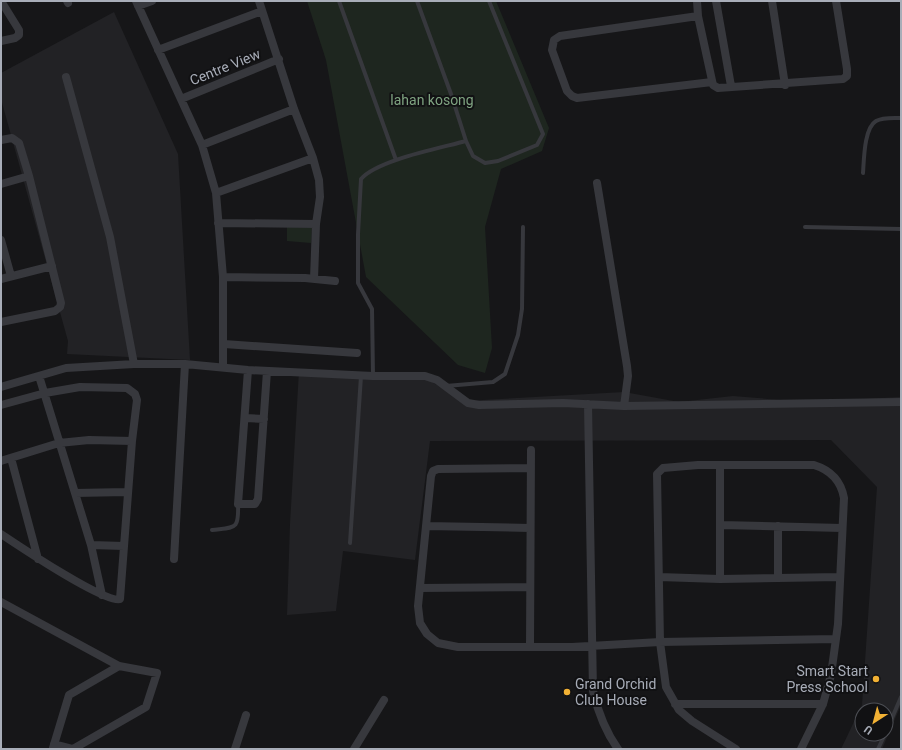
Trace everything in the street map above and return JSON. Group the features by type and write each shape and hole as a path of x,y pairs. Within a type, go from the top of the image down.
{"street":[{"path":"1,1 19,30 19,35 15,38 1,41"},
{"name":"Centre View","path":"152,1 137,4 202,145 216,193 223,277 223,367"},
{"name":"Centre View","path":"258,1 279,59 294,109 313,158 320,188 316,224 314,279"},
{"path":"697,1 698,16 712,82 714,87 718,88 844,79 847,76 836,1"},
{"path":"716,1 731,86"},
{"path":"772,1 785,84"},
{"path":"158,50 262,10"},
{"path":"698,16 560,36 554,40 552,50 567,91 572,96 577,98 712,82"},
{"name":"Centre View","path":"181,99 279,59"},
{"path":"66,77 110,237 134,364"},
{"path":"202,145 294,109"},
{"path":"1,140 12,138 17,140 29,176 61,303 60,308 55,310 1,322"},
{"path":"216,193 313,158"},
{"path":"1,184 29,176"},
{"path":"597,183 627,366 628,376 624,406"},
{"path":"218,223 316,224"},
{"path":"1,240 11,276"},
{"path":"1,279 52,266"},
{"path":"223,277 335,280"},
{"path":"224,344 357,353"},
{"path":"1,387 71,368 134,364 185,364 266,371 373,376 425,376 436,380 468,403 479,405 563,403 624,406 901,402"},
{"path":"174,559 185,364"},
{"path":"248,370 238,504 255,504 258,501 266,371"},
{"path":"39,376 91,545 102,595"},
{"path":"1,405 45,393 80,386 127,388 136,394 138,400 132,440 127,492 120,598 117,601 102,595 38,559 1,534"},
{"path":"588,404 594,691 598,712 608,736 618,749"},
{"path":"245,418 264,419"},
{"path":"1,461 59,443 89,440 132,440"},
{"path":"530,646 531,450"},
{"path":"11,458 38,559"},
{"path":"720,465 720,579"},
{"path":"736,749 692,721 675,704 666,687 663,675 660,642 657,474 664,468 720,465 814,465 827,471 838,480 843,490 844,498 836,639 831,675 823,704 801,749"},
{"path":"531,468 438,469 433,471 431,476 418,606 420,623 427,634 438,643 458,647 836,639"},
{"path":"75,493 127,492"},
{"path":"721,525 842,528"},
{"path":"426,526 530,528"},
{"path":"778,526 778,578"},
{"path":"91,545 124,546"},
{"path":"659,577 720,579 840,577"},
{"path":"420,588 530,587"},
{"path":"1,602 119,666 158,674 146,707 72,749 54,746 69,695 119,666"},
{"path":"354,749 384,700"},
{"path":"675,704 823,704"},
{"path":"235,749 246,715"}],"lane":[{"path":"339,1 396,160"},
{"path":"417,1 452,94 466,141 473,156 485,163 498,161 537,145 543,134 490,1"},
{"path":"863,173 868,131 875,121 886,118 901,118"},
{"path":"373,376 372,309 358,283 358,228 362,179 366,173 396,160 466,141"},
{"path":"444,386 493,382 505,374 518,336 521,316 524,268 523,227"},
{"path":"805,227 901,229"},
{"path":"350,543 361,375"},
{"path":"212,530 230,528 236,524 238,521 238,504"},
{"path":"894,714 901,697"}],"shaded area":[{"path":"114,12 178,154 190,360 67,354 68,341 1,99 1,73"},
{"path":"299,371 427,379 464,401 624,392 679,402 733,396 805,402 901,397 901,705 894,721 894,702 862,702 877,487 831,440 430,441 415,560 343,551 336,611 287,615 290,524"},
{"path":"854,722 854,742 885,742 882,749 841,749"}],"green space":[{"name":"lahan kosong","path":"307,1 496,1 549,128 542,151 501,169 485,227 492,348 485,373 458,365 366,277 326,60"},
{"path":"287,227 312,228 311,243 287,241"}],"place":[{"name":"Smart Start Press School","path":"876,679"},
{"name":"Grand Orchid Club House","path":"567,692"}]}
